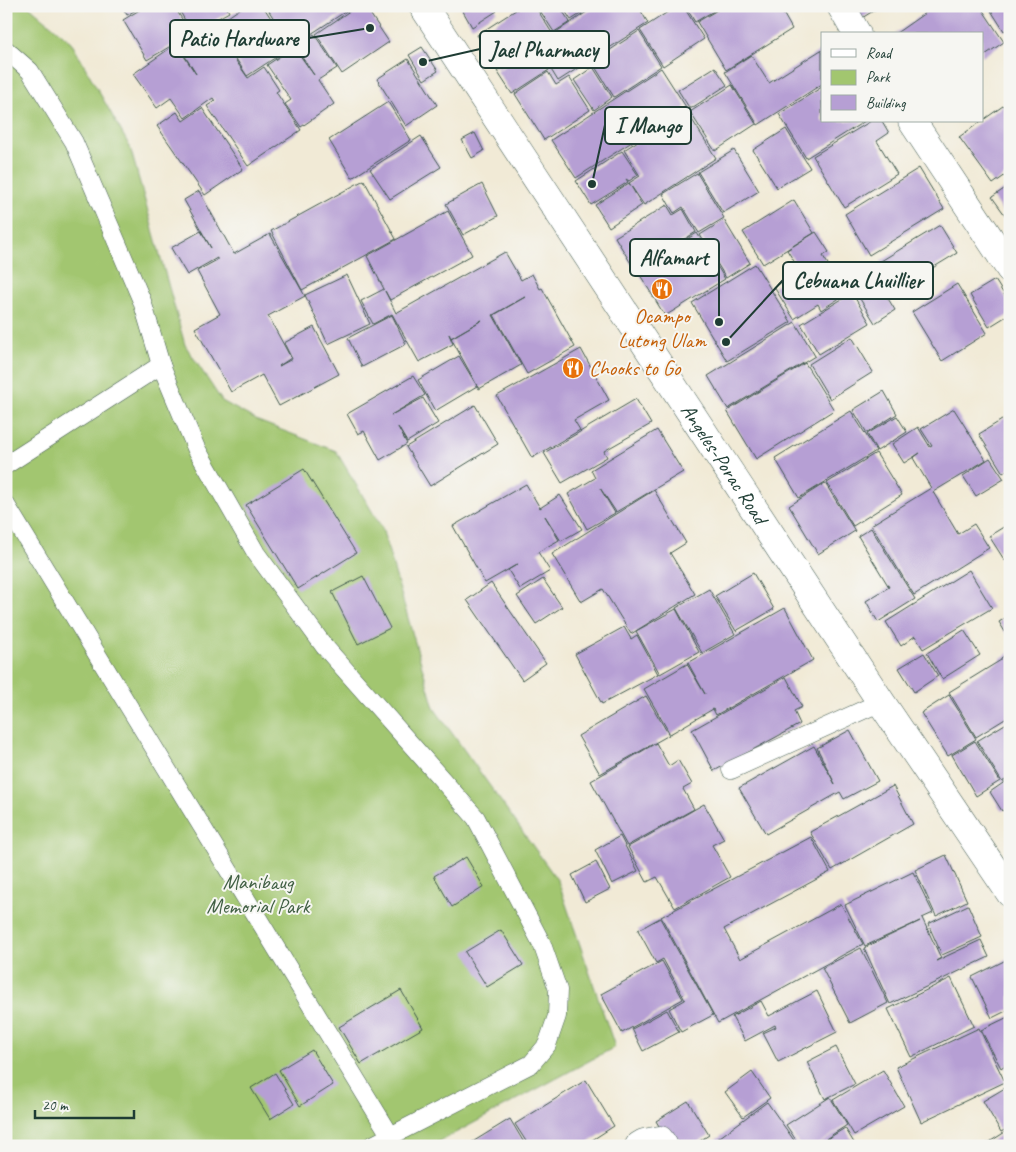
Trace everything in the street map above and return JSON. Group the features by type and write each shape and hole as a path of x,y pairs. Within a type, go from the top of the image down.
{"main road":[{"name":"Angeles-Porac Road","path":"423,6 881,702 1010,893"},
{"path":"841,6 856,32"},
{"path":"913,122 1010,269"}],"lane":[{"path":"6,50 30,71 74,142 142,301 161,365 196,448 256,553 324,646 476,818 542,944 558,990 557,1016 547,1045 530,1064 371,1146"},
{"path":"6,465 161,365"},
{"path":"6,505 390,1135"},
{"path":"732,770 881,702"}],"green space":[{"name":"Manibaug Memorial Park","path":"6,6 29,6 71,42 130,147 185,345 222,401 258,421 336,451 382,528 434,708 558,881 615,1047 431,1146 6,1146"}],"building":[{"path":"122,6 143,6 127,15"},
{"path":"146,6 174,6 191,34 147,60 123,20"},
{"path":"177,6 226,6 229,12 192,33"},
{"path":"244,6 263,6 290,48 247,76 215,26"},
{"path":"266,6 354,6 291,47"},
{"path":"357,6 365,6 389,42 342,74 316,34"},
{"path":"460,6 494,6 497,11 472,27"},
{"path":"522,6 535,6 552,33 498,69 477,35"},
{"path":"537,6 559,6 570,22 554,32"},
{"path":"562,6 593,6 571,20"},
{"path":"596,6 638,6 648,23 558,81 536,45"},
{"path":"677,6 683,6 704,39 663,66 640,30"},
{"path":"685,6 722,6 695,22"},
{"path":"724,6 779,6 792,29 726,70 697,22"},
{"path":"846,6 881,6 854,23"},
{"path":"935,6 980,6 1004,42 984,56 984,32 898,32"},
{"path":"988,6 1010,6 1010,27 1004,31"},
{"path":"210,24 248,78 264,67 279,90 276,92 301,130 248,166 207,106 215,101 213,98 185,118 171,98 157,108 133,74 176,44 196,74 178,45"},
{"path":"639,31 661,66 614,97 592,62"},
{"path":"314,34 337,68 318,80 334,104 301,127 285,104 291,100 267,65 294,47 314,75 295,47"},
{"path":"422,47 438,71 424,80 409,55"},
{"path":"535,47 549,70 512,94 497,71"},
{"path":"821,50 821,85 758,125 725,72 751,55 769,83"},
{"path":"408,59 437,105 406,126 377,79"},
{"path":"593,67 612,97 594,110 574,80"},
{"path":"715,67 727,85 690,109 678,90"},
{"path":"661,68 686,107 576,178 551,140"},
{"path":"548,72 556,85 569,77 590,110 544,140 515,94"},
{"path":"732,85 756,124 715,151 690,112"},
{"path":"821,88 821,122 863,122 806,158 779,114"},
{"path":"1010,101 1010,172 993,184 959,137 980,122 984,122 984,119"},
{"path":"388,102 411,140 352,178 329,140"},
{"path":"202,108 243,169 205,195 157,126 177,112 183,121"},
{"path":"686,110 716,158 644,205 629,183 640,176 624,150"},
{"path":"869,122 883,122 889,133 877,141 897,174 844,207 813,156"},
{"path":"786,129 810,168 777,188 753,150"},
{"path":"475,133 484,151 472,158 462,140"},
{"path":"421,136 441,167 390,199 370,169"},
{"path":"734,150 759,191 723,213 698,172"},
{"path":"622,151 638,175 629,181 626,179 628,182 591,205 576,181"},
{"path":"919,168 944,209 869,255 845,214"},
{"path":"697,173 724,218 699,233 683,207 674,213 663,194"},
{"path":"364,180 396,239 302,290 271,231"},
{"path":"629,183 642,205 609,227 595,205"},
{"path":"482,184 498,216 463,235 446,204"},
{"path":"1010,185 1010,222 992,197"},
{"path":"199,191 234,254 270,234 305,296 268,316 291,358 279,366 292,359 284,343 314,327 339,374 279,406 262,375 231,392 195,328 220,314 197,271 217,260 217,258 187,275 171,248 201,231 211,248 184,200"},
{"path":"794,200 814,233 763,264 743,232"},
{"path":"667,205 673,215 683,209 696,232 635,270 615,237"},
{"path":"448,211 472,255 390,300 385,291 396,313 505,252 521,280 532,274 540,289 542,288 575,347 527,374 494,315 525,297 493,315 521,365 479,389 449,334 453,344 419,362 392,314 373,324 361,301 384,289 367,256"},
{"path":"724,220 750,263 726,278 700,235"},
{"path":"940,225 957,253 898,289 881,261"},
{"path":"816,232 829,252 823,256 846,294 821,310 818,304 794,319 774,287 800,271 787,250"},
{"path":"697,233 725,279 665,316 637,270"},
{"path":"755,264 791,322 727,361 692,303"},
{"path":"868,266 895,310 875,323 847,278"},
{"path":"347,275 370,324 328,344 305,295"},
{"path":"995,280 1010,304 1010,314 989,327 970,295"},
{"path":"957,284 987,333 942,361 912,312"},
{"path":"852,293 870,323 819,354 801,324"},
{"path":"392,315 406,344 362,367 348,338"},
{"path":"795,322 815,356 728,409 708,376"},
{"path":"852,337 873,372 830,399 809,364"},
{"path":"581,349 609,400 574,420 580,430 532,458 497,396"},
{"path":"459,356 477,386 435,411 418,380"},
{"path":"805,363 834,410 756,459 727,411"},
{"path":"413,376 425,395 391,415 423,398 438,423 407,442 398,427 407,444 380,460 364,431 358,434 347,414"},
{"path":"884,391 897,414 867,433 853,410"},
{"path":"636,399 651,424 604,451 607,457 562,483 544,453"},
{"path":"475,405 498,444 430,486 406,447"},
{"path":"954,409 986,460 933,492 958,534 974,524 989,548 914,595 871,525 931,488 913,458 920,453 904,463 892,444 918,427 930,447 932,446 921,429"},
{"path":"851,411 876,451 799,498 775,458"},
{"path":"1010,415 1010,468 1003,473 979,434"},
{"path":"897,416 907,432 877,451 867,434"},
{"path":"657,430 683,472 616,512 600,488 615,513 587,529 568,494 595,478 591,470"},
{"path":"876,453 902,495 853,526 827,483"},
{"path":"990,458 1004,479 976,496 963,476"},
{"path":"304,469 356,553 298,589 246,505"},
{"path":"825,483 855,531 818,554 789,506"},
{"path":"526,484 540,508 560,495 582,529 561,541 545,516 559,540 538,552 550,571 520,589 508,570 518,564 485,583 453,526"},
{"path":"654,490 686,543 670,553 695,594 631,634 603,589 581,602 552,554"},
{"path":"1010,523 1010,558 1005,561 989,536"},
{"path":"871,528 915,599 878,622 866,601 889,587 858,536"},
{"path":"969,570 992,608 923,649 915,636 901,646 886,622"},
{"path":"753,573 774,609 736,631 715,596"},
{"path":"363,576 390,628 358,644 332,592"},
{"path":"543,579 562,607 536,624 517,596"},
{"path":"491,583 546,663 522,680 467,600"},
{"path":"709,589 735,634 702,653 676,608"},
{"path":"785,608 813,660 716,715 713,709 670,734 644,689 687,664 705,694 688,663"},
{"path":"676,609 699,652 660,674 636,631"},
{"path":"1010,615 1010,640 999,622"},
{"path":"624,627 631,639 637,635 658,674 602,704 575,654"},
{"path":"964,630 980,655 942,679 927,653"},
{"path":"1010,652 1010,716 976,737 949,692 1001,660"},
{"path":"924,653 938,676 914,692 899,668"},
{"path":"786,677 802,707 794,711 800,724 714,771 692,730"},
{"path":"949,695 976,739 948,756 921,713"},
{"path":"646,696 669,735 600,774 578,736"},
{"path":"1010,721 1010,777 1002,782 977,741"},
{"path":"850,730 878,781 844,799 840,792 766,834 739,788 814,746 835,784 817,748"},
{"path":"975,741 1000,781 976,796 952,755"},
{"path":"656,743 669,766 678,760 692,784 683,789 694,809 627,846 591,781"},
{"path":"1006,781 1010,787 1010,806 1002,811 990,792"},
{"path":"893,786 913,824 832,870 810,832"},
{"path":"704,804 724,839 712,845 730,877 675,908 657,877 647,882 628,847"},
{"path":"620,836 638,871 612,884 595,850"},
{"path":"811,837 830,872 724,929 740,959 841,904 863,944 718,1023 661,917"},
{"path":"946,855 967,901 936,916 915,870"},
{"path":"466,857 484,887 452,907 434,876"},
{"path":"596,862 610,889 585,902 572,875"},
{"path":"913,872 933,913 922,918 941,958 936,961 981,940 989,957 890,1004 864,948 920,921 865,946 845,905"},
{"path":"968,905 982,937 942,955 928,924"},
{"path":"660,918 713,1015 681,1032 669,1009 685,1000 663,959 656,963 638,930"},
{"path":"501,930 523,965 487,987 465,952"},
{"path":"861,948 888,1003 850,1023 822,968"},
{"path":"1010,958 1010,1009 992,1018 972,977"},
{"path":"662,961 683,999 622,1033 601,994"},
{"path":"951,978 974,1026 911,1057 888,1009"},
{"path":"401,990 423,1028 361,1064 339,1027"},
{"path":"817,991 837,1032 778,1062 763,1033 776,1027 775,1025 745,1041 732,1017 761,1001 769,1016"},
{"path":"667,1010 679,1032 643,1051 632,1029"},
{"path":"1010,1016 1010,1069 1007,1070 1005,1065 1001,1068 981,1030"},
{"path":"979,1028 1005,1082 921,1122 896,1067"},
{"path":"836,1047 855,1084 825,1099 807,1062"},
{"path":"312,1050 333,1085 300,1106 279,1070"},
{"path":"883,1070 904,1106 854,1135 833,1100"},
{"path":"752,1072 770,1098 743,1117 725,1092"},
{"path":"275,1073 294,1104 270,1119 251,1088"},
{"path":"586,1080 614,1126 583,1146 529,1146 515,1124"},
{"path":"1010,1085 1010,1127 1001,1132 983,1101"},
{"path":"830,1097 847,1125 815,1146 800,1146 786,1125"},
{"path":"688,1101 709,1135 692,1146 671,1146 656,1121"},
{"path":"767,1102 798,1146 708,1146"},
{"path":"510,1119 526,1146 466,1146"},
{"path":"845,1128 856,1146 816,1146"},
{"path":"1010,1129 1010,1146 983,1146"}],"place":[{"name":"Patio Hardware","path":"370,28"},
{"name":"Jael Pharmacy","path":"423,62"},
{"name":"I Mango","path":"592,184"},
{"name":"Ocampo Lutong Ulam","path":"662,289"},
{"name":"Alfamart","path":"719,322"},
{"name":"Cebuana Lhuillier","path":"726,342"},
{"name":"Chooks to Go","path":"573,368"}]}
